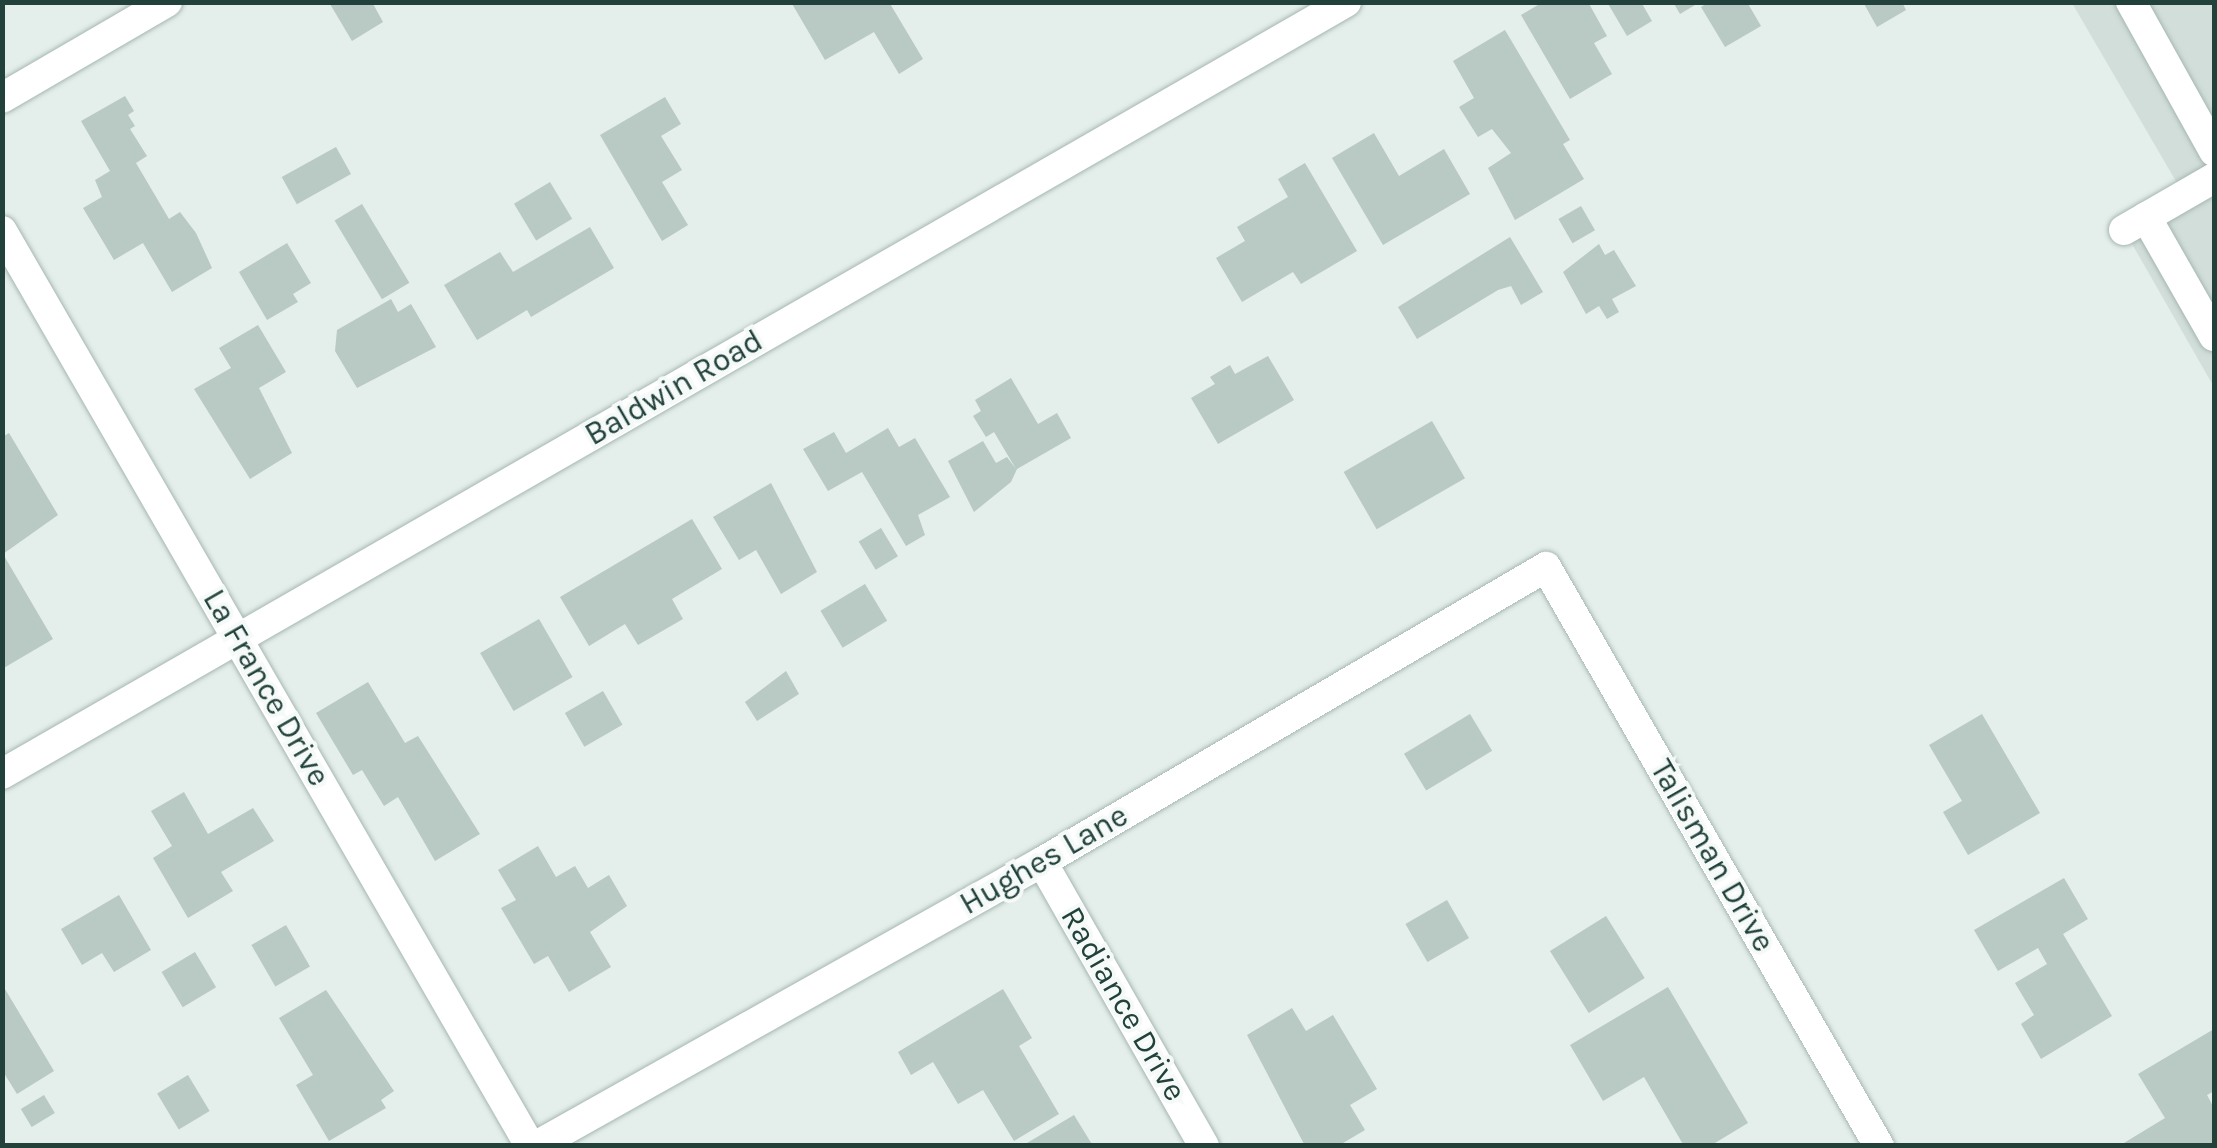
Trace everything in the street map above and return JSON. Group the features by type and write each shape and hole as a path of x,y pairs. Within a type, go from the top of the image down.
{"street":[{"path":"2,98 167,2"},
{"name":"Baldwin Road","path":"2,774 1346,2"},
{"path":"2131,2 2214,151"},
{"path":"2214,178 2135,223 2214,336"},
{"name":"La France Drive","path":"2,231 533,1146"},
{"name":"Hughes Lane","path":"533,1146 1042,862 1546,567"},
{"name":"Talisman Drive","path":"1546,567 1879,1146"},
{"name":"Radiance Drive","path":"1042,862 1204,1146"}],"shaded area":[{"path":"2072,3 2214,3 2214,387 2124,230 2184,195"}],"building":[{"path":"372,2 383,22 352,41 330,4"},
{"path":"791,2 889,2 923,59 899,74 874,32 825,60"},
{"path":"1543,2 1588,2 1607,36 1594,43 1612,74 1570,99 1521,15"},
{"path":"1607,2 1641,2 1652,21 1627,36"},
{"path":"1673,2 1700,2 1680,14"},
{"path":"1709,2 1747,2 1761,26 1725,47 1701,7"},
{"path":"1863,2 1902,2 1906,10 1877,27"},
{"path":"1505,30 1570,140 1563,144 1584,179 1515,220 1488,168 1511,153 1492,129 1478,137 1459,107 1474,98 1453,61"},
{"path":"125,96 134,111 128,115 135,126 130,129 147,156 136,163 169,219 180,212 196,233 212,268 172,292 143,243 114,260 83,208 102,197 95,180 110,171 81,121"},
{"path":"665,97 681,124 661,136 682,170 662,182 688,225 662,241 600,135"},
{"path":"1374,133 1399,176 1444,149 1470,194 1383,245 1332,158"},
{"path":"336,147 351,174 297,204 282,177"},
{"path":"1305,163 1357,251 1301,284 1293,272 1242,302 1216,258 1245,241 1237,227 1288,197 1278,179"},
{"path":"550,182 572,219 536,240 514,204"},
{"path":"362,204 409,283 382,299 335,220"},
{"path":"1581,206 1595,230 1572,243 1558,219"},
{"path":"590,227 614,268 531,317 527,310 477,340 444,285 500,252 513,272"},
{"path":"1510,237 1543,292 1521,305 1511,286 1498,290 1417,339 1398,307"},
{"path":"287,243 311,283 293,294 298,302 267,320 239,272"},
{"path":"1599,244 1605,255 1614,250 1636,286 1612,299 1619,312 1607,319 1599,306 1586,314 1563,272"},
{"path":"391,299 398,312 411,304 436,347 357,388 335,351 337,330"},
{"path":"258,325 286,372 259,388 292,453 250,479 194,389 231,368 219,348"},
{"path":"1268,356 1294,400 1218,444 1191,398 1215,384 1210,377 1230,365 1235,374"},
{"path":"1011,378 1038,424 1057,413 1071,438 1017,469 1011,482 974,512 948,461 983,441 996,463 1007,457 1016,469 994,432 986,437 973,416 981,411 975,400"},
{"path":"1432,421 1465,478 1377,529 1344,472"},
{"path":"888,428 899,447 915,438 950,497 918,515 925,535 906,546 862,472 828,491 803,449 834,432 846,453"},
{"path":"9,433 58,515 3,554 53,639 2,669 2,437"},
{"path":"771,483 817,572 781,594 756,550 739,560 713,517"},
{"path":"692,519 722,569 672,599 683,619 638,645 625,624 589,646 560,597"},
{"path":"881,528 898,556 876,570 859,541"},
{"path":"865,584 887,621 843,648 820,611"},
{"path":"539,619 572,677 514,711 480,653"},
{"path":"786,671 799,694 757,721 745,702"},
{"path":"368,682 405,743 418,736 480,834 435,861 398,797 384,806 362,770 353,775 316,713"},
{"path":"603,691 622,725 584,747 565,713"},
{"path":"1470,714 1492,751 1426,791 1404,754"},
{"path":"1982,714 2040,813 1968,855 1943,812 1962,801 1929,745"},
{"path":"184,792 208,834 253,808 274,841 221,872 233,891 188,918 153,858 172,846 151,811"},
{"path":"538,846 556,877 575,866 588,888 609,875 627,906 590,932 611,967 569,992 548,956 534,964 501,908 516,900 498,870"},
{"path":"2064,878 2088,919 2063,934 2112,1016 2041,1059 2021,1024 2034,1015 2015,983 2047,964 2038,948 1998,971 1974,930"},
{"path":"119,895 151,950 114,972 102,953 82,965 61,929"},
{"path":"1447,900 1469,938 1427,962 1405,924"},
{"path":"1606,916 1645,978 1589,1013 1550,951"},
{"path":"286,925 310,967 275,987 251,945"},
{"path":"195,952 216,987 183,1007 162,972"},
{"path":"2,984 54,1071 17,1094 2,1070"},
{"path":"1668,987 1748,1123 1710,1146 1684,1146 1644,1077 1603,1101 1570,1045"},
{"path":"1003,989 1032,1038 1019,1046 1059,1114 1014,1141 983,1090 958,1104 933,1062 911,1075 898,1052"},
{"path":"326,990 394,1091 381,1100 386,1108 329,1141 296,1085 313,1075 279,1018"},
{"path":"1292,1008 1306,1031 1333,1015 1377,1089 1350,1105 1365,1130 1338,1146 1305,1146 1247,1035"},
{"path":"2214,1029 2214,1091 2207,1095 2214,1108 2214,1146 2119,1146 2165,1118 2138,1074"},
{"path":"188,1075 210,1111 179,1130 157,1094"},
{"path":"44,1095 55,1113 32,1127 21,1109"},
{"path":"1074,1115 1093,1146 1022,1146"}]}
